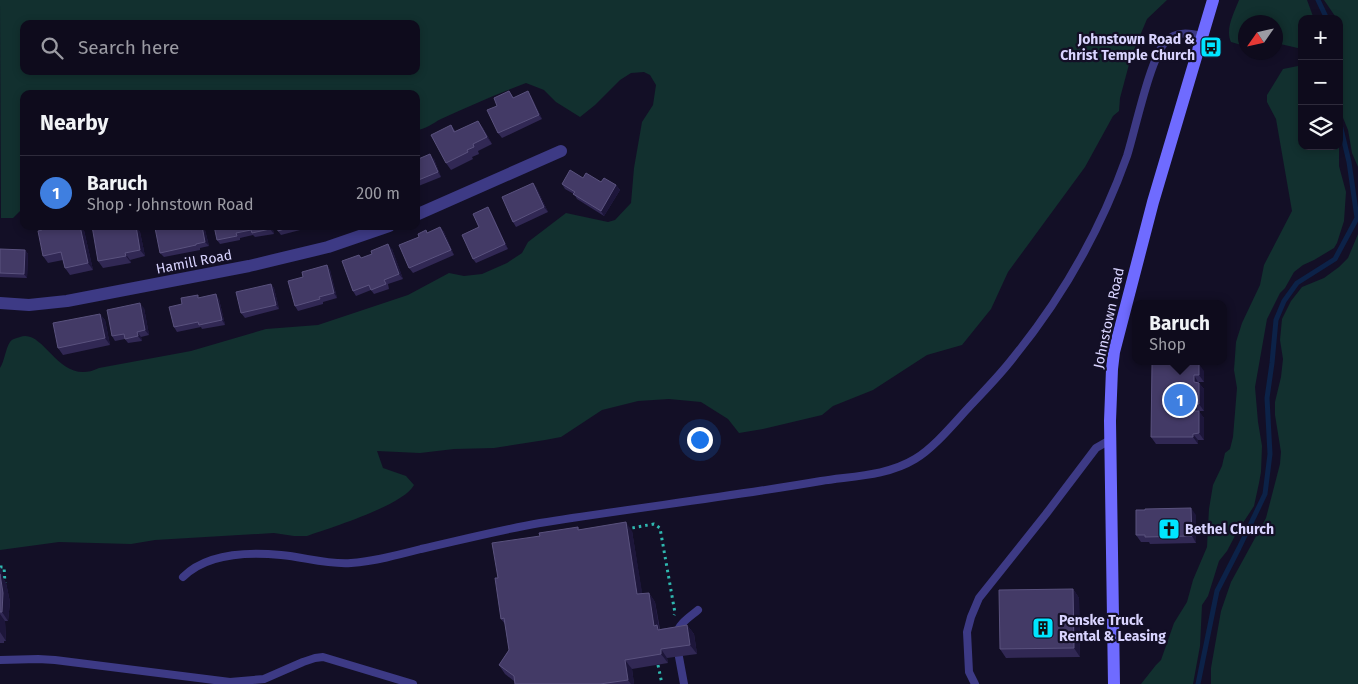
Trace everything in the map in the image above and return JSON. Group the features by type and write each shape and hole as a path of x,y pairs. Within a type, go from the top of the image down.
{"street":[{"name":"Johnstown Road","path":"1114,684 1110,440 1111,376 1116,343 1153,202 1213,0"},
{"path":"420,213 561,151"},
{"name":"Hamill Road","path":"0,304 67,301 240,268 328,247 377,230"}],"lane":[{"path":"183,577 201,564 215,559 250,554 280,555 337,563 381,559 493,532 540,523 867,475 891,469 915,459 949,428 1013,359 1040,324 1069,279 1099,221 1122,170 1154,65 1165,42 1176,35 1202,36"},
{"path":"975,684 969,672 967,632 979,598 1096,448 1110,440"},
{"path":"676,637 678,628 698,610"},
{"path":"679,656 684,684"},
{"path":"0,660 55,660 230,682 264,679 303,662 323,657 413,684"}],"path":[{"path":"623,529 654,524 660,528 675,613 670,621"},
{"path":"0,567 4,567 5,583"},
{"path":"658,665 662,684"}],"green space":[{"path":"0,0 1167,0 1147,19 1131,57 1120,98 1119,111 1113,116 1085,167 1008,272 991,309 962,345 927,355 873,390 833,406 822,415 763,429 739,433 728,419 701,402 669,399 638,401 602,410 561,437 545,440 494,448 454,449 420,453 377,451 383,468 406,476 414,485 407,493 382,508 307,536 274,533 155,540 131,544 59,542 0,550 0,368 10,342 20,337 29,337 37,341 63,365 73,370 85,372 191,351 266,329 318,325 408,295 449,273 464,276 482,274 507,263 522,253 528,242 566,213 608,222 615,220 631,203 634,168 642,122 653,105 656,85 650,75 644,72 631,73 620,80 580,117 556,102 544,90 526,83 462,109 420,130 420,90 20,90 20,211 13,218 1,218"},
{"path":"1239,0 1307,0 1313,15 1298,15 1298,48 1283,45 1283,15 1238,15 1238,44 1231,42 1229,32"},
{"path":"1324,0 1358,0 1358,167 1352,153 1348,130 1343,118 1343,15 1334,15"},
{"path":"1298,66 1298,150 1339,150 1339,166 1346,192 1344,221 1334,248 1294,272 1280,293 1267,319 1255,387 1262,446 1259,483 1254,506 1219,561 1208,596 1202,605 1200,646 1193,684 1141,684 1161,660 1174,623 1187,602 1193,580 1207,547 1209,509 1213,485 1222,466 1225,453 1230,449 1233,437 1237,388 1234,370 1236,342 1242,323 1260,285 1264,265 1292,211 1276,119 1267,102 1267,95 1283,69"},
{"path":"1358,234 1358,684 1211,684 1211,668 1221,611 1231,582 1266,518 1280,464 1281,452 1275,415 1275,402 1283,359 1280,340 1282,319 1291,301 1302,287 1324,278 1348,258"}],"building":[{"path":"509,91 513,98 528,91 539,115 498,133 487,110 497,106 494,98"},
{"path":"478,121 487,137 473,144 474,147 467,150 468,152 446,163 431,135 451,125 454,132"},
{"path":"430,154 438,172 420,179 420,158"},
{"path":"570,170 583,178 586,173 601,182 604,178 616,185 601,211 573,194 575,192 562,184"},
{"path":"533,183 544,207 513,222 502,197"},
{"path":"488,207 505,244 473,259 462,235 479,227 473,214"},
{"path":"440,227 451,250 409,268 399,245 419,237 418,234 426,230 427,233"},
{"path":"81,230 88,263 65,268 61,252 43,256 38,231"},
{"path":"93,230 137,230 140,250 125,253 126,256 98,261"},
{"path":"155,230 203,230 205,242 160,253"},
{"path":"215,230 251,230 236,233 237,236 217,240"},
{"path":"251,230 266,230 252,233"},
{"path":"388,244 399,274 384,280 386,284 371,290 369,285 353,291 342,261 359,255 361,258 372,254 371,251"},
{"path":"0,249 25,250 24,274 0,273"},
{"path":"327,265 334,293 295,306 288,281 303,277 302,272"},
{"path":"271,284 276,305 241,313 236,292"},
{"path":"216,294 222,320 199,325 198,322 174,327 169,307 182,304 181,298 198,295 198,298"},
{"path":"140,303 145,330 137,332 138,336 125,339 124,334 112,336 107,310"},
{"path":"100,314 105,338 58,348 53,323"},
{"path":"1152,365 1199,365 1199,375 1194,375 1194,382 1199,383 1199,404 1193,404 1193,411 1199,411 1199,433 1193,434 1193,437 1151,437"},
{"name":"Bethel Church","path":"1191,508 1192,536 1145,537 1145,535 1136,535 1136,510"},
{"path":"626,522 637,594 649,593 654,626 657,625 658,630 687,625 690,645 661,649 661,654 625,660 628,680 600,684 515,684 514,676 499,665 509,650 504,618 501,619 495,578 498,578 492,543 540,536 539,533 578,527 578,530"},
{"path":"0,574 3,593 2,612 0,612"},
{"name":"Penske Truck Rental & Leasing","path":"1073,589 1074,648 1000,649 999,590"}],"waterway":[{"path":"1318,0 1325,15"},
{"path":"1198,684 1217,591 1265,494 1270,454 1267,398 1276,320 1284,301 1297,283 1335,259 1357,218 1349,162 1343,137"}],"place":[{"name":"Johnstown Road & Christ Temple Church","path":"1211,47"},
{"name":"Baruch","path":"1180,400"},
{"name":"Bethel Church","path":"1169,529"},
{"name":"Penske Truck Rental & Leasing","path":"1043,628"}]}
